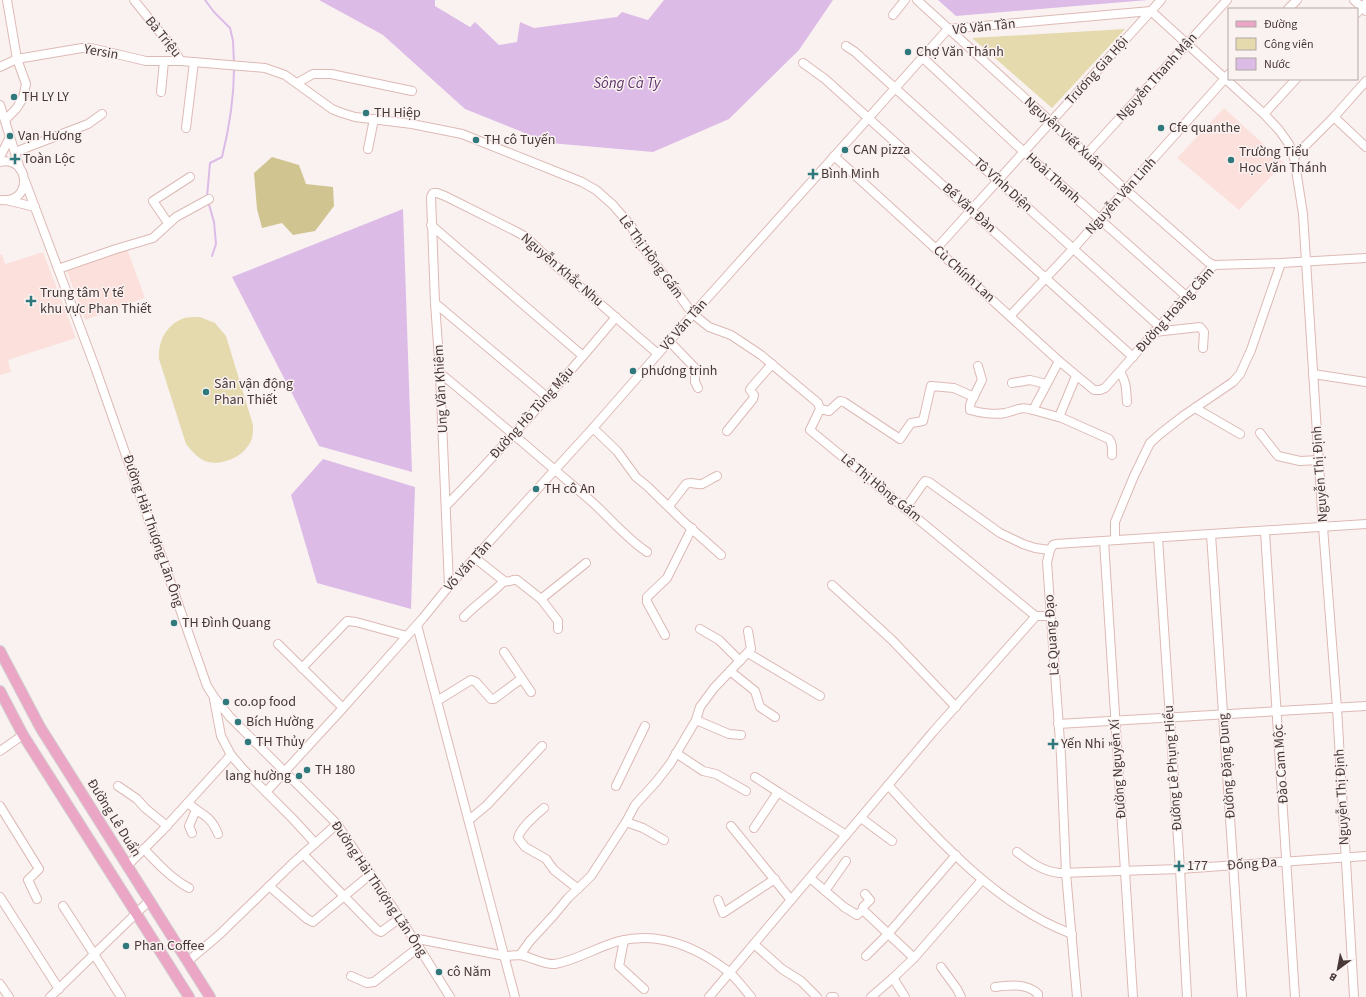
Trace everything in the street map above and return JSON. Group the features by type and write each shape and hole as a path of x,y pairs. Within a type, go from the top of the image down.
{"main road":[{"name":"Đường Lê Duẩn","path":"0,651 40,727 148,901 210,997"},
{"path":"0,691 23,735 136,912 188,997"},
{"path":"23,735 40,727"}],"street":[{"path":"4,120 16,109 23,98 26,84 17,59 7,0"},
{"name":"Bà Triệu","path":"134,0 171,46 181,61 242,67"},
{"path":"893,15 906,0"},
{"name":"Nguyễn Viết Xuân","path":"917,0 1126,190 1208,262 1214,265"},
{"name":"Trương Gia Hội","path":"936,249 1161,0"},
{"name":"Nguyễn Thanh Mận","path":"1087,154 1227,0"},
{"path":"1289,8 1297,0"},
{"path":"1354,0 1363,9"},
{"name":"Võ Văn Tần","path":"266,792 417,625 449,586 555,471 948,29 1151,11"},
{"name":"Nguyễn Thị Định","path":"1151,11 1187,44 1227,76"},
{"name":"Tô Vĩnh Diện","path":"846,46 855,52 1073,249 1156,329"},
{"name":"Yersin","path":"0,67 17,59 86,48 146,61 181,61"},
{"name":"Hoài Thanh","path":"922,57 1024,152 1186,296"},
{"path":"161,92 164,61"},
{"path":"186,128 194,62"},
{"name":"Bế Văn Đàn","path":"803,62 869,117 1133,357"},
{"name":"Lê Thị Hồng Gấm","path":"242,67 265,68 285,75 332,108 354,117 412,124 462,134 589,185 606,198 632,227 636,238 693,314 709,327 731,335 772,364 816,401 820,409 810,430 1036,616"},
{"path":"297,83 313,74 331,74 412,91"},
{"name":"Nguyễn Văn Linh","path":"1010,316 1073,249 1227,76"},
{"name":"Nguyễn Thị Định","path":"1231,80 1279,130 1289,144 1294,157 1303,214 1323,527 1337,708 1354,997"},
{"path":"1264,114 1295,80"},
{"path":"1294,157 1334,117 1366,81"},
{"path":"0,105 21,169"},
{"path":"15,152 88,124 102,114"},
{"path":"1334,117 1366,147"},
{"path":"368,149 374,119"},
{"path":"0,157 10,136"},
{"name":"Cù Chính Lan","path":"834,156 1059,361 1094,390"},
{"path":"0,162 10,162 21,169"},
{"name":"Đường Hải Thượng Lãn Ông","path":"21,169 24,175 24,181 110,408 203,677 214,697 248,735 337,824 419,947 450,997"},
{"path":"168,223 153,201 190,177"},
{"path":"3,200 12,199 21,192 24,187 24,181"},
{"name":"Nguyễn Khắc Nhu","path":"433,194 437,193 445,196 520,234 658,354"},
{"name":"Ung Văn Khiêm","path":"433,194 431,198 431,225 440,373 449,586"},
{"path":"58,269 153,238 176,217 208,199"},
{"path":"3,200 35,207"},
{"path":"431,225 583,356"},
{"name":"Đường Hoàng Cầm","path":"1094,390 1105,388 1214,265 1366,258"},
{"path":"1115,540 1115,522 1134,476 1150,443 1172,424 1233,382 1240,374 1251,350 1282,263"},
{"path":"435,303 547,397"},
{"name":"Đường Hồ Tùng Mậu","path":"446,506 514,434 616,317"},
{"path":"1156,329 1200,327 1204,332 1203,348"},
{"path":"669,341 695,368 695,382 698,388"},
{"path":"1033,410 1059,361"},
{"path":"727,431 753,399 754,395 750,390 751,388 772,364"},
{"path":"978,366 982,380 970,406 970,410 976,412 1003,413 1022,408 1059,417 1108,439 1111,442 1112,455"},
{"path":"1120,372 1126,384 1127,402"},
{"path":"440,373 514,434 592,502 634,544 647,552"},
{"path":"1313,374 1366,382"},
{"path":"1059,417 1076,376"},
{"path":"1012,383 1030,380 1046,384"},
{"path":"820,409 829,411 840,401 844,402 900,439 911,423 923,421 931,386 954,388 974,397"},
{"path":"1195,408 1240,434"},
{"path":"593,428 617,451 636,477 721,555"},
{"path":"1260,433 1278,456 1300,461 1319,460"},
{"path":"669,506 689,482 702,484 717,476"},
{"path":"905,509 926,481 1000,533 1023,544 1035,548 1050,550 1053,545 1056,544 1265,532 1366,524"},
{"path":"665,635 647,602 647,598 667,578 692,528"},
{"name":"Đào Cam Mộc","path":"1265,532 1278,712 1295,997"},
{"name":"Đường Đặng Dung","path":"1211,534 1242,997"},
{"name":"Đường Lê Phụng Hiểu","path":"1158,538 1187,997"},
{"name":"Đường Nguyễn Xí","path":"1104,541 1133,997"},
{"name":"Lê Quang Đạo","path":"1050,550 1047,562 1050,616 1066,841 1066,873 1077,997"},
{"path":"475,558 504,581 510,582 517,580 541,599 558,621 558,629"},
{"path":"541,599 586,562"},
{"path":"464,617 473,608 490,596 504,581"},
{"path":"832,585 892,640 956,707"},
{"path":"709,997 888,785 1036,616 1050,616"},
{"path":"302,668 347,621 356,622 407,636"},
{"path":"417,625 515,997"},
{"path":"700,629 718,640 740,661"},
{"path":"520,955 530,941 591,876 626,822 636,803 663,774 676,754 696,720 700,707 714,688 751,649 748,631"},
{"path":"278,644 343,708"},
{"path":"504,652 520,679 531,692"},
{"path":"748,653 820,696"},
{"path":"730,671 755,691 760,707 775,717"},
{"path":"437,701 471,680 476,682 491,699 494,699 520,679"},
{"path":"214,697 221,736 231,755 242,769 315,843"},
{"path":"1058,724 1366,706"},
{"path":"696,720 729,734 741,734"},
{"path":"616,786 645,726"},
{"path":"0,751 23,735"},
{"path":"469,820 486,805 542,746"},
{"path":"676,754 703,771 716,774 746,791"},
{"path":"127,866 167,826 231,755"},
{"path":"754,777 846,835"},
{"path":"888,785 930,830 982,880 1040,919 1054,927 1072,934"},
{"path":"118,786 137,799 145,808 167,826"},
{"path":"754,828 778,792"},
{"path":"188,803 211,819 218,834"},
{"path":"0,806 39,869 28,880 37,899"},
{"path":"544,808 519,833 518,838 525,847 546,860 554,870 578,889"},
{"path":"192,833 189,826 196,810"},
{"path":"861,818 892,841"},
{"path":"626,822 643,828 664,840"},
{"path":"187,962 219,935 303,854 337,824"},
{"path":"731,826 791,900"},
{"path":"144,850 161,867 184,886 189,888"},
{"name":"Đống Đa","path":"1018,852 1042,869 1050,872 1066,873 1180,869 1366,856"},
{"path":"303,854 379,932 385,931 400,918"},
{"path":"866,956 888,934 956,855"},
{"path":"826,891 846,861"},
{"path":"269,886 307,920 313,922 371,874"},
{"path":"810,878 844,907 857,915 863,910 870,900 865,894"},
{"path":"718,900 723,912 775,879"},
{"path":"871,997 914,958 982,880"},
{"path":"0,897 59,988"},
{"path":"50,997 148,901"},
{"path":"63,906 121,997"},
{"path":"863,910 914,958"},
{"path":"413,938 505,956 520,955 548,964 557,963 624,940 640,937 662,939 689,947 700,953 730,973 752,997"},
{"path":"624,940 619,966 644,989"},
{"path":"754,944 817,997"},
{"path":"350,976 367,983 374,982 419,947"},
{"path":"941,967 961,997"},
{"path":"893,978 905,997"},
{"path":"0,984 8,997"},
{"path":"995,987 1018,985 1035,991 1038,994 1038,997"}],"shaded area":[{"name":"Trường Tiểu Học Văn Thánh","path":"1224,108 1284,163 1239,210 1177,158"},
{"path":"272,157 299,165 306,184 333,187 334,206 315,231 293,235 282,223 262,228 257,209 254,173"},
{"path":"127,249 145,298 85,320 66,269"},
{"name":"Trung tâm Y tế khu vực Phan Thiết","path":"43,252 76,338 8,360 11,372 0,375 0,255 2,254 5,264"}],"green space":[{"path":"1125,29 1052,108 972,38"},
{"name":"Sân vận động Phan Thiết","path":"200,317 215,323 226,336 253,425 252,439 245,450 230,460 213,463 208,462 196,455 186,444 159,359 160,346 164,334 168,329 184,318"}],"water":[{"name":"Sông Cà Ty","path":"319,0 435,0 435,6 470,27 475,22 499,45 517,42 520,22 534,28 617,17 622,12 648,20 664,0 833,0 799,50 729,119 653,152 550,143 465,109 383,35"},
{"path":"938,0 1148,0 956,16"},
{"path":"403,209 412,472 319,446 232,277"},
{"path":"323,459 415,487 411,609 317,583 291,495"}],"waterway":[{"path":"205,0 214,12 230,28 233,41 234,64"},
{"path":"207,197 210,163 222,157 227,135 231,113 234,68"},
{"path":"208,201 214,222 216,244 212,256"}],"place":[{"name":"Chợ Văn Thánh","path":"908,52"},
{"name":"TH LY LY","path":"14,97"},
{"name":"TH Hiệp","path":"366,113"},
{"name":"Cfe quanthe","path":"1161,128"},
{"name":"Vạn Hương","path":"10,136"},
{"name":"TH cô Tuyến","path":"476,140"},
{"name":"CAN pizza","path":"845,150"},
{"name":"Toàn Lộc","path":"15,159"},
{"name":"Trường Tiểu Học Văn Thánh","path":"1231,160"},
{"name":"Bình Minh","path":"813,174"},
{"name":"Trung tâm Y tế khu vực Phan Thiết","path":"31,301"},
{"name":"phương trinh","path":"633,371"},
{"name":"Sân vận động Phan Thiết","path":"206,392"},
{"name":"TH cô An","path":"536,489"},
{"name":"TH Đình Quang","path":"174,623"},
{"name":"co.op food","path":"226,702"},
{"name":"Bích Hường","path":"238,722"},
{"name":"TH Thủy","path":"248,742"},
{"name":"Yến Nhi","path":"1053,744"},
{"name":"TH 180","path":"307,770"},
{"name":"lang hường","path":"299,776"},
{"name":"177","path":"1179,866"},
{"name":"Phan Coffee","path":"126,946"},
{"name":"cô Năm","path":"439,972"}]}
